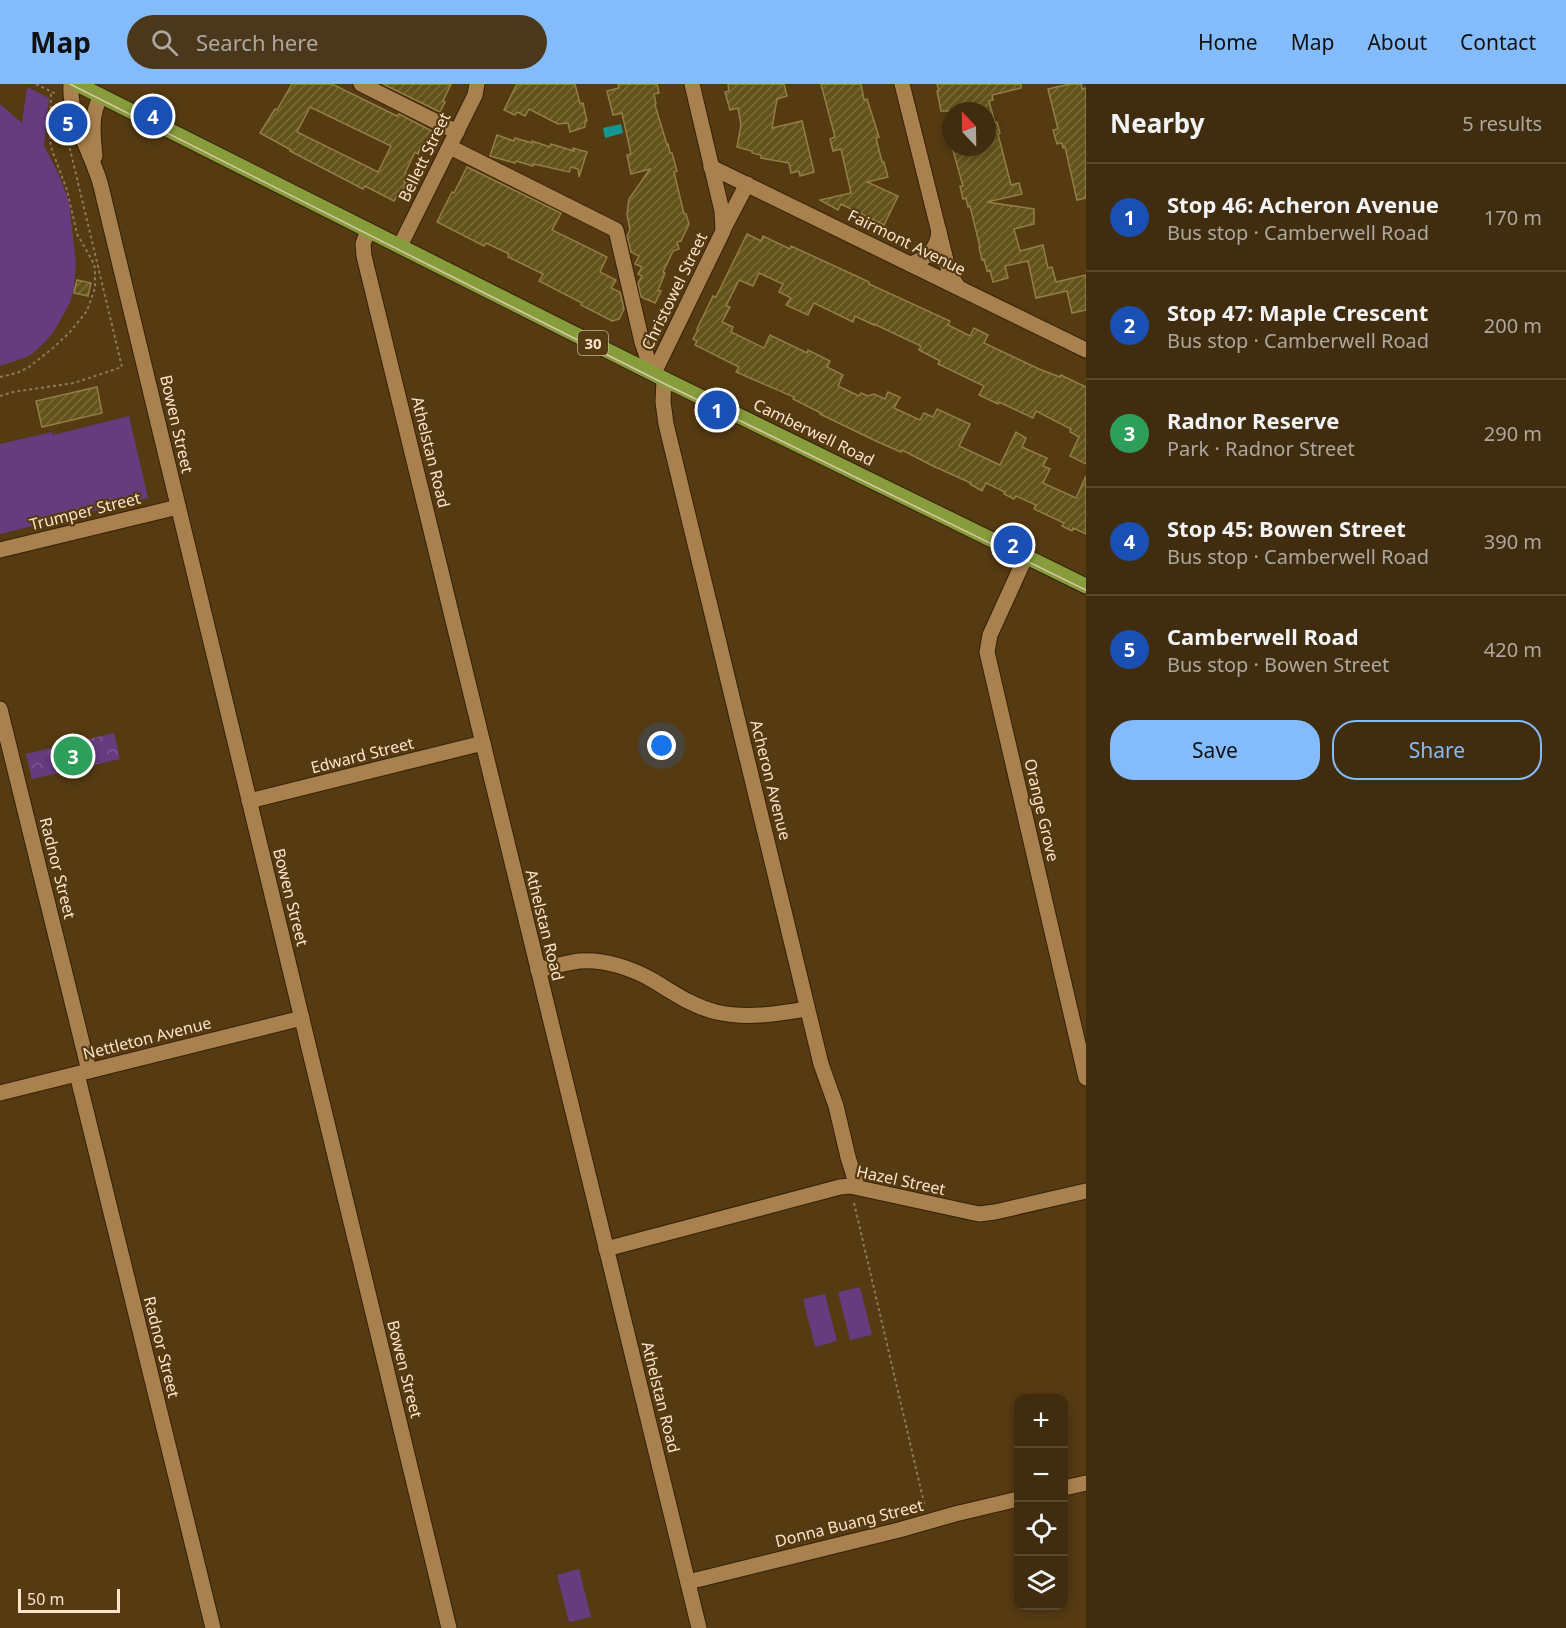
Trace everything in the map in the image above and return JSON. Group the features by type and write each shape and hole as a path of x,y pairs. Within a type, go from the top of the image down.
{"main road":[{"name":"Camberwell Road","path":"77,84 657,375 1086,586"}],"street":[{"name":"Bowen Street","path":"71,84 74,113 98,174 449,1628"},
{"path":"361,84 457,132"},
{"name":"Bellett Street","path":"400,246 475,95 477,84"},
{"name":"Christowel Street","path":"657,375 723,231 723,217 692,84"},
{"path":"902,84 948,268 958,287"},
{"name":"Bowen Street","path":"98,174 93,122 95,109 101,96"},
{"path":"450,147 616,230 642,342 657,375"},
{"name":"Fairmont Avenue","path":"711,167 1086,350"},
{"path":"723,231 747,184"},
{"name":"Athelstan Road","path":"368,230 363,244 364,256 699,1628"},
{"path":"910,264 931,252 938,240 939,231"},
{"name":"Acheron Avenue","path":"657,375 666,424 807,1008 821,1064 836,1106 853,1186"},
{"name":"Trumper Street","path":"0,549 178,507"},
{"name":"Orange Grove","path":"1026,556 990,635 987,652 1086,1078"},
{"name":"Radnor Street","path":"0,709 213,1628"},
{"name":"Edward Street","path":"249,801 483,743"},
{"path":"538,970 578,961 603,963 629,969 683,999 714,1011 737,1015 775,1015 807,1008"},
{"name":"Nettleton Avenue","path":"0,1093 302,1018"},
{"name":"Hazel Street","path":"606,1249 840,1187 853,1186 979,1214 1086,1191"},
{"path":"1068,1487 1086,1483"},
{"name":"Donna Buang Street","path":"688,1582 1014,1500"}],"path":[{"path":"36,84 58,95 57,100"},
{"path":"0,377 29,367 62,340 87,311 95,288 95,268 77,234 68,190 51,150 51,91"},
{"path":"0,396 74,383 122,367 69,146"},
{"path":"853,1186 929,1521"}],"green space":[{"path":"27,87 49,98 44,146 59,175 69,202 76,264 74,288 66,310 47,340 32,354 0,366 0,104 22,123"},
{"path":"129,416 148,498 0,534 0,444 52,432 53,435"},
{"path":"114,733 120,759 32,779 26,754"},
{"path":"860,1287 872,1335 850,1340 838,1292"},
{"path":"825,1294 837,1341 815,1347 803,1299"},
{"path":"579,1569 591,1617 569,1622 557,1575"}],"water":[{"path":"621,124 623,133 605,138 603,128"}],"building":[{"path":"292,84 332,84 434,132 424,148 421,146 418,154 415,152 405,173 408,174 404,182 406,183 394,201 365,186 363,189 260,133 275,109 277,110","holes":["310,107 391,146 378,172 297,132"]},
{"path":"383,84 451,84 440,112"},
{"path":"517,84 575,84 580,104 583,103 587,121 585,127 570,132 568,123 558,124 529,109 525,116 504,110"},
{"path":"618,84 657,84 659,93 654,94 655,105 667,145 672,153 684,214 689,224 681,241 677,242 679,249 673,251 663,272 665,273 658,290 661,291 655,303 641,297 638,283 642,276 638,274 642,267 635,264 639,256 631,252 627,236 630,230 627,214 629,199 650,169 631,174 627,155 631,154 622,113 613,115 607,91 619,88"},
{"path":"728,84 784,84 787,96 777,99 772,128 802,121 814,172 800,176 799,171 791,173 789,163 761,158 761,155 737,147 741,125 738,108 730,110 725,92 729,91"},
{"path":"821,84 861,84 864,100 867,99 879,137 876,138 888,177 867,182 898,196 884,225 841,204 838,210 820,200 851,193 841,149 833,151 830,139 835,137"},
{"path":"937,84 1021,84 1021,88 992,95 993,100 989,102 942,102 942,111 937,91 939,91"},
{"path":"1081,84 1082,89 1086,88 1086,198 1077,200 1065,147 1063,148 1062,143 1057,144 1053,130 1058,129 1048,89"},
{"path":"997,122 1011,185 1019,183 1022,194 987,202 1034,209 1034,224 1014,229 1020,251 1043,245 1048,268 1052,267 1056,282 1086,275 1086,310 1072,313 1067,291 1036,298 1028,261 1005,266 1008,278 993,282 990,270 987,271 984,259 982,260 970,206 968,207 966,198 963,199 960,186 963,186 955,156 996,156"},
{"path":"497,135 514,141 515,138 550,147 551,144 574,151 573,148 587,152 579,177 578,169 571,167 569,172 516,161 515,163 490,156"},
{"path":"467,167 561,213 552,230 607,257 600,272 616,280 611,288 620,292 624,309 619,319 612,321 539,281 543,274 508,257 509,254 486,243 484,246 437,222"},
{"path":"747,234 761,241 763,236 790,249 791,246 950,321 948,325 970,336 974,328 988,335 984,343 1039,369 1060,377 1061,375 1086,387 1086,464 1070,456 1079,437 1070,432 1071,429 1036,411 1033,418 979,395 984,386 938,364 940,361 919,350 921,346 874,324 855,316 853,322 814,303 808,315 786,305 791,298 779,292 783,284 759,273 753,286 739,280 726,306 730,307 722,322 733,327 731,332 764,348 770,335 807,353 808,350 830,361 827,367 843,375 838,386 859,396 861,393 868,396 874,394 885,399 888,392 900,397 894,408 920,420 924,413 933,417 937,409 970,424 959,446 1000,465 1016,432 1026,438 1022,447 1047,458 1043,466 1050,469 1043,483 1076,498 1086,476 1086,534 1062,526 1064,523 1034,509 1036,505 1016,496 1014,499 986,483 982,491 971,483 902,450 901,452 878,442 820,414 793,399 794,397 736,372 739,367 695,345 697,341 693,339 697,329 713,296 716,297"},
{"path":"77,280 91,283 88,296 74,293"},
{"path":"97,387 102,413 42,427 36,401"}],"tram line":[{"path":"70,84 663,383 1086,590"}],"place":[{"name":"Stop 45: Bowen Street","path":"153,116"},
{"name":"Camberwell Road","path":"68,123"},
{"name":"Stop 46: Acheron Avenue","path":"717,410"},
{"name":"Stop 47: Maple Crescent","path":"1013,545"},
{"name":"Radnor Reserve","path":"73,756"}]}
